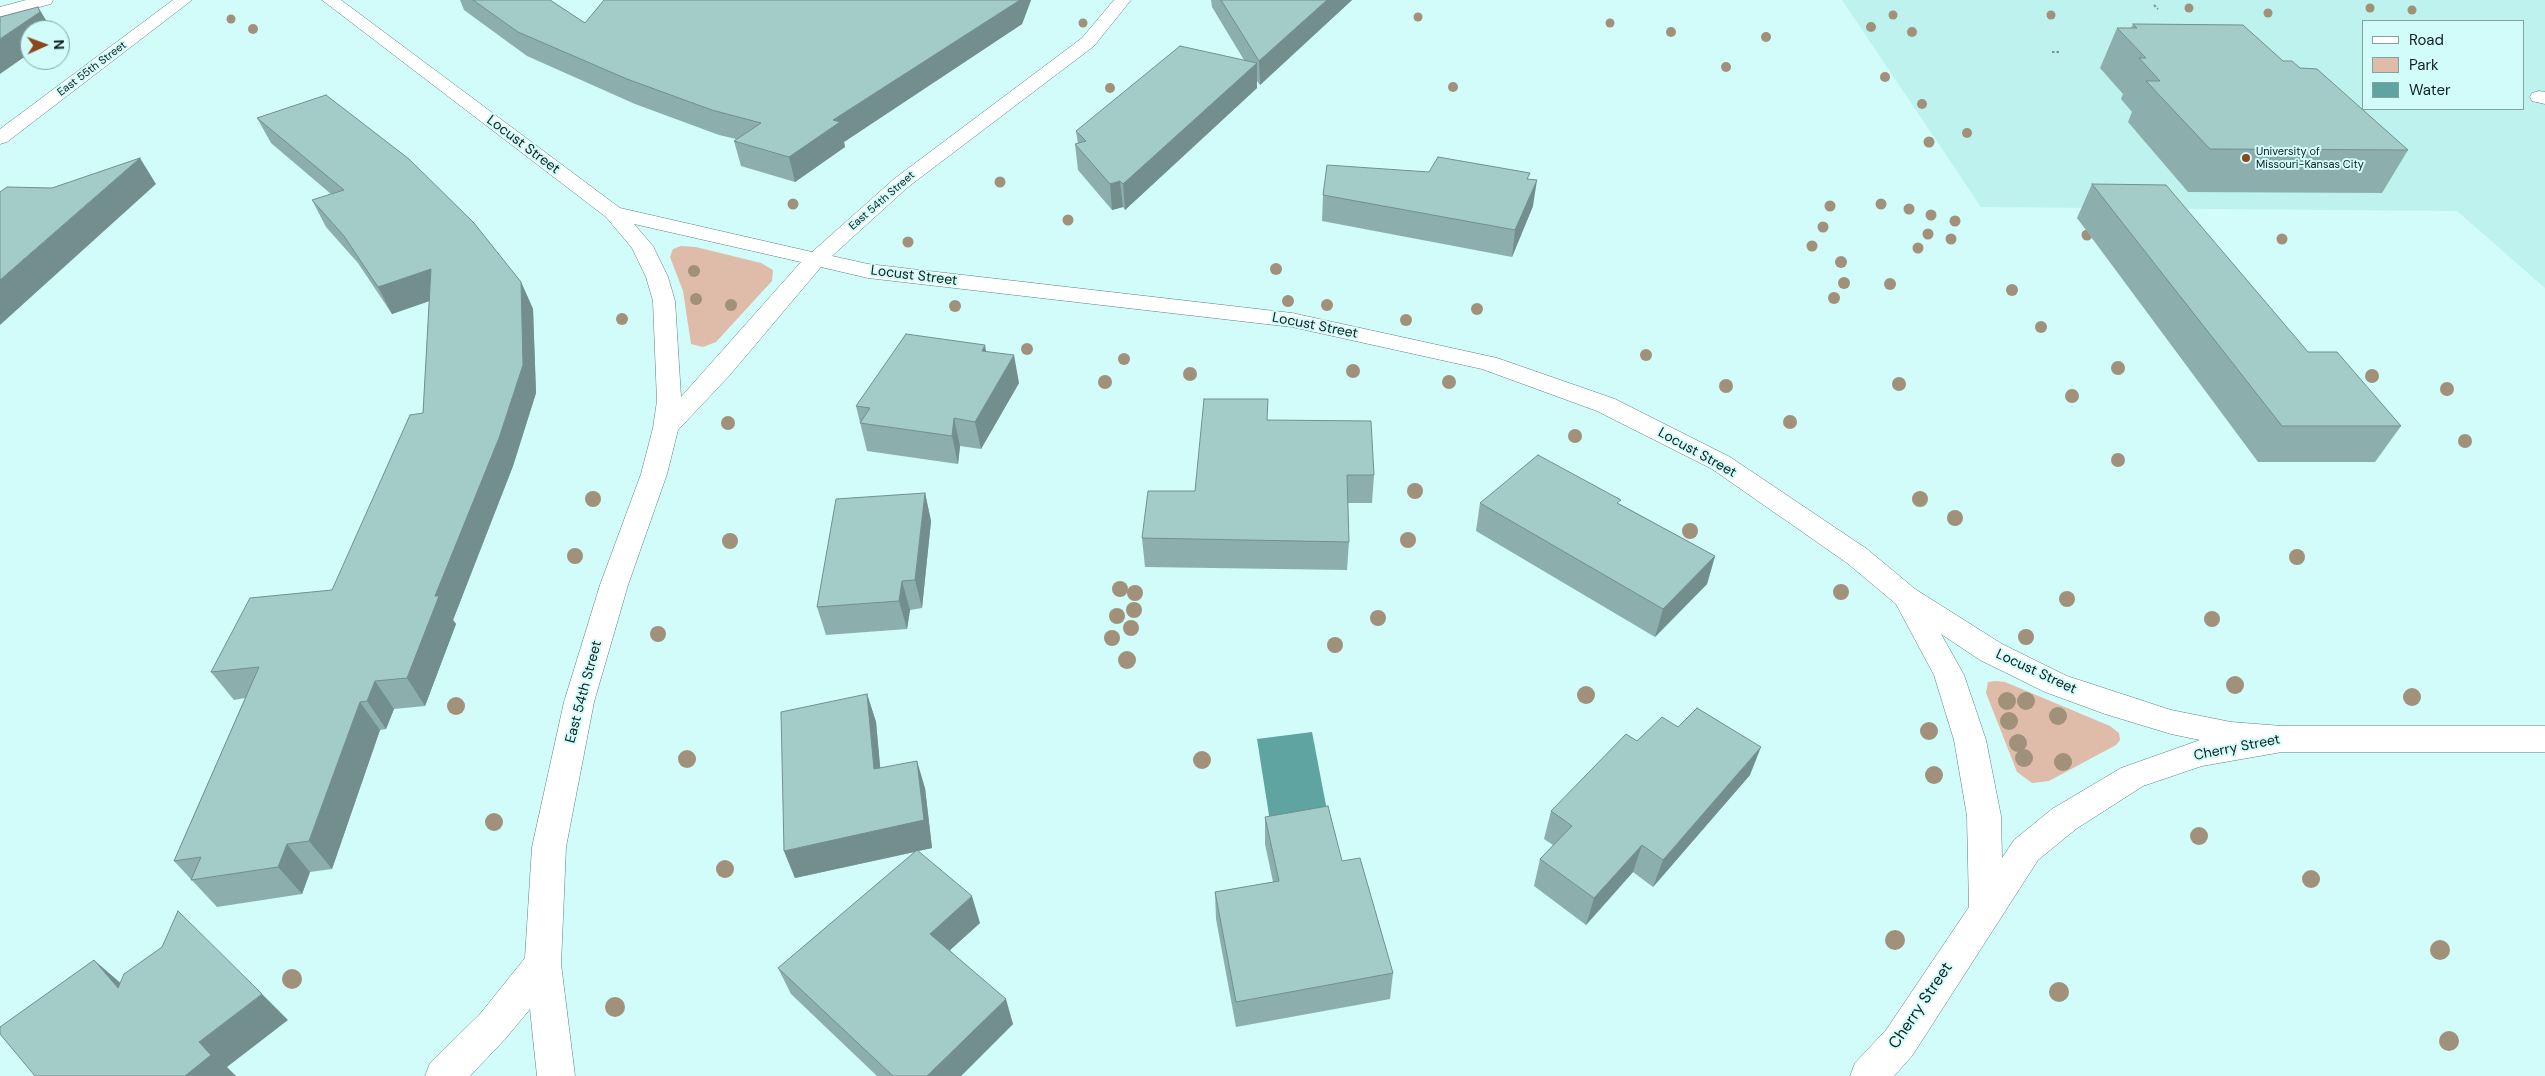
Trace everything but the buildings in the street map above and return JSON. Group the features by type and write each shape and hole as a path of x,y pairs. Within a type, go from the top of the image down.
{"street":[{"path":"0,12 45,0"},
{"name":"East 55th Street","path":"0,138 184,0"},
{"name":"Locust Street","path":"330,0 613,213 868,271 1292,320 1489,363 1606,405 1721,463 1857,556 1906,596 1990,652 2056,684 2105,702 2172,722 2231,734 2282,739"},
{"name":"East 54th Street","path":"666,428 720,372 779,300 815,260 901,182 1088,42 1123,0"},
{"name":"East 54th Street","path":"556,1076 543,964 548,847 578,702 614,585 654,474 666,428 669,401 664,301 657,277 642,246 613,213"},
{"path":"1906,596 1949,675 1970,740 1984,816 1986,908"},
{"name":"Cherry Street","path":"1869,1076 1899,1043 1986,908 2026,850 2064,819 2132,778 2200,754 2282,739 2545,739"},
{"path":"444,1076 492,1026 543,964"}],"path":[{"path":"2154,5 2158,9"},
{"path":"2052,52 2061,52"}],"shaded area":[{"name":"University of Missouri-Kansas City","path":"1842,0 2545,0 2545,288 2457,211 1981,207"}],"green space":[{"path":"681,246 696,247 761,263 773,270 772,281 716,342 703,347 691,344 683,291 670,257 673,249"},
{"path":"1988,682 2005,682 2110,726 2119,733 2120,740 2116,745 2049,781 2032,783 2017,772 1986,693"}],"water":[{"path":"1312,732 1329,821 1271,828 1257,739"}],"place":[{"name":"University of Missouri-Kansas City","path":"2246,158"}]}
